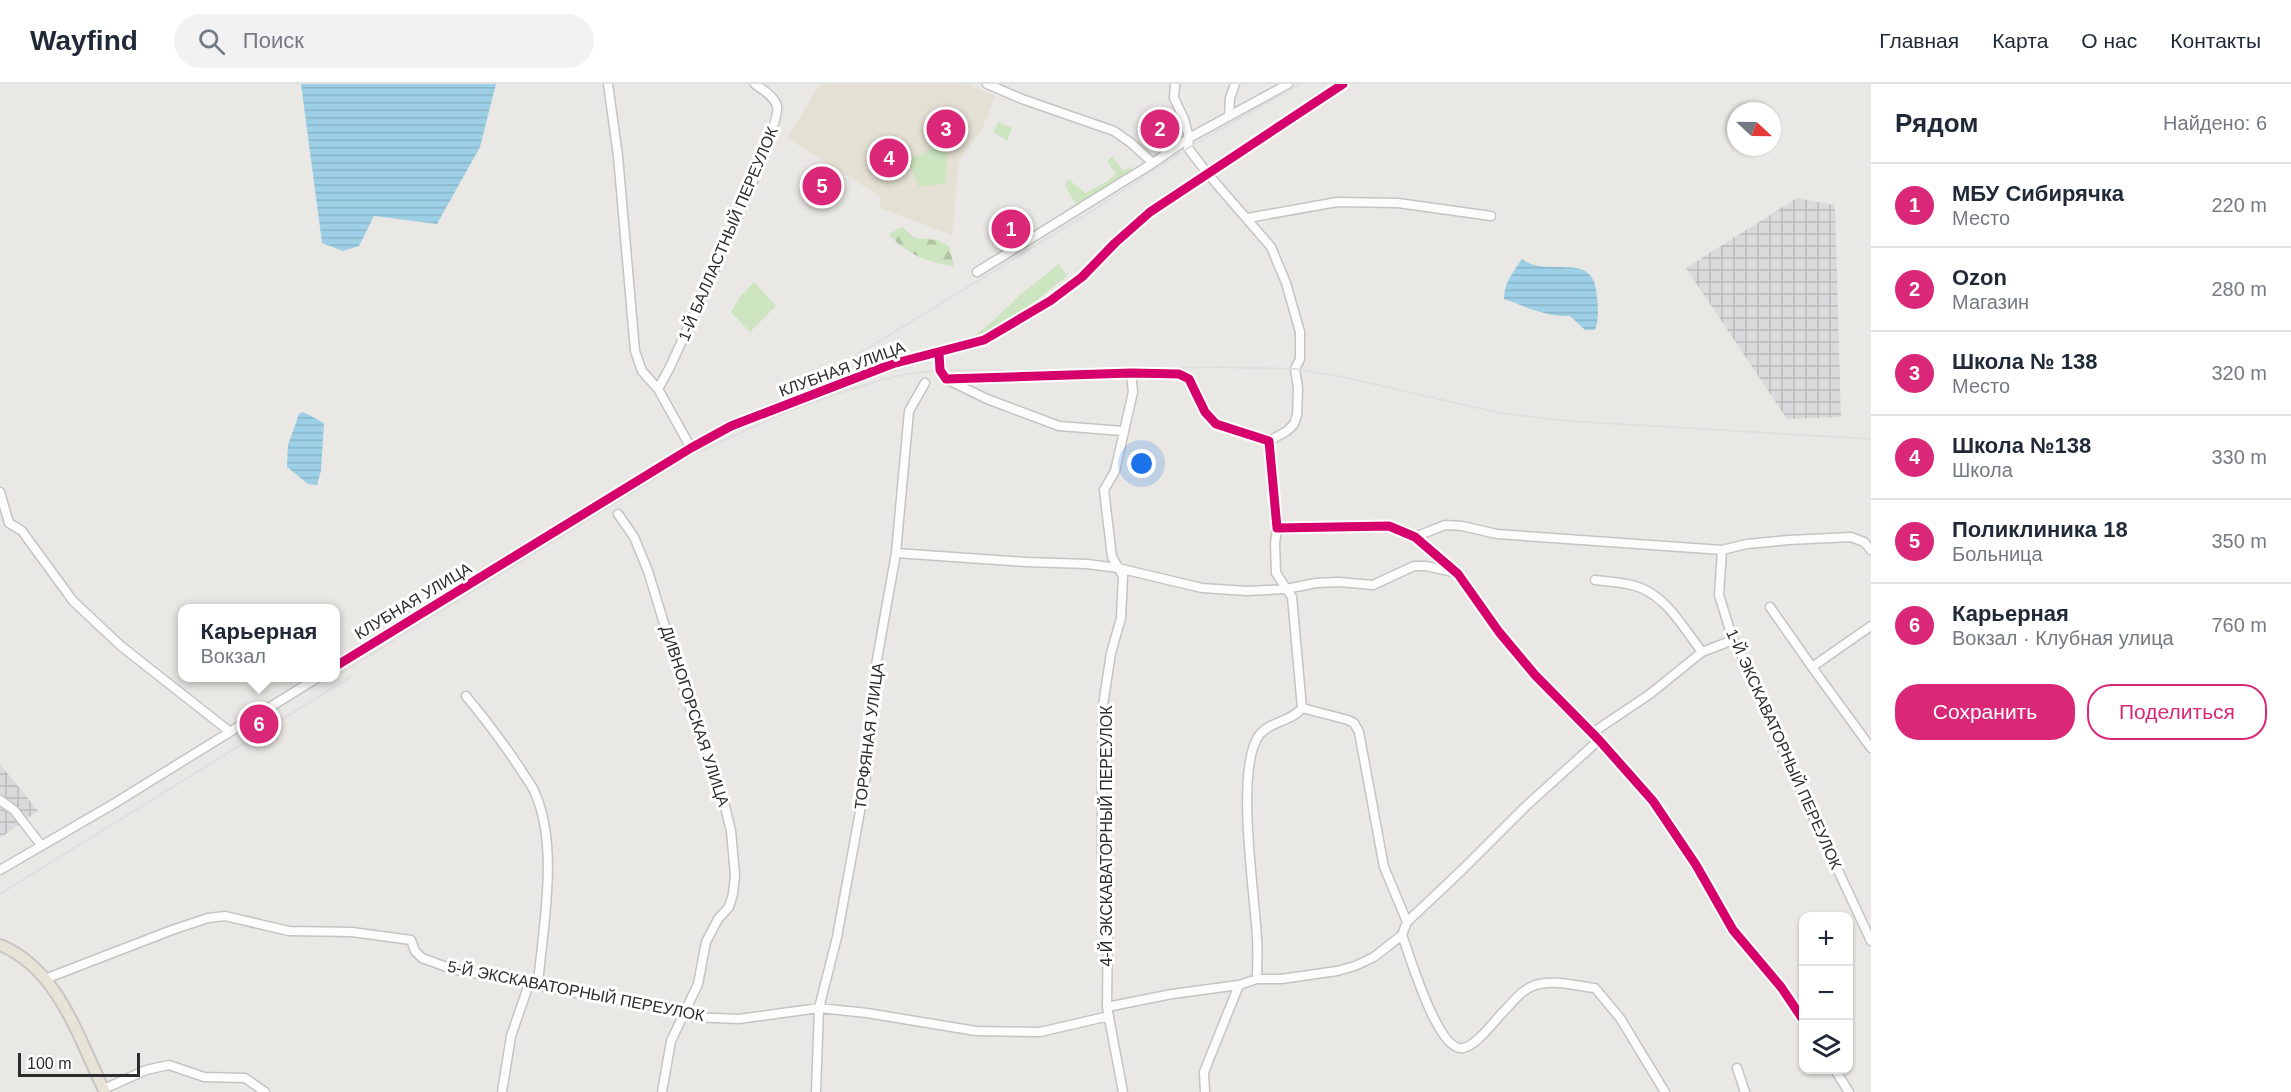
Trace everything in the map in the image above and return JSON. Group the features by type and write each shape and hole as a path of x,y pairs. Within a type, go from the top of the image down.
{"main road":[{"path":"0,945 18,955 45,979 63,1004 105,1091"}],"street":[{"path":"608,84 618,156 635,351 642,371 658,389 691,448"},
{"name":"1-Й БАЛЛАСТНЫЙ ПЕРЕУЛОК","path":"658,389 741,208 776,123 778,107 772,97 755,84"},
{"path":"987,84 1022,99 1114,131 1131,142 1153,164"},
{"path":"1175,84 1174,98 1184,119 1189,138 1188,148 1271,247 1286,283 1300,332 1300,359 1295,369 1298,388 1294,424 1269,441"},
{"path":"1229,116 1230,98 1235,84"},
{"path":"977,272 1153,164 1189,138 1288,84"},
{"name":"КЛУБНАЯ УЛИЦА","path":"340,664 691,448 731,426 892,364 984,340 1050,301 1082,277 1150,212 1343,84"},
{"path":"1248,219 1337,202 1398,203 1491,216"},
{"path":"939,353 940,370 946,379 987,399 1059,426 1123,431"},
{"path":"946,379 1131,373 1179,374 1189,379 1205,412 1216,424 1269,441"},
{"name":"4-Й ЭКСКАВАТОРНЫЙ ПЕРЕУЛОК","path":"1123,1092 1108,1011 1108,911 1102,849 1103,717 1111,653 1121,618 1123,576 1112,557 1104,490 1115,471 1133,392 1131,373"},
{"name":"ТОРФЯНАЯ УЛИЦА","path":"816,1092 819,1008 837,937 865,784 876,665 896,553 909,411 925,383"},
{"path":"1257,979 1257,938 1246,787 1250,760 1260,734 1297,715 1302,708 1292,597 1276,573 1277,528 1269,441"},
{"path":"0,492 9,523 22,531 73,601 121,646 229,731"},
{"name":"ДИВНОГОРСКАЯ УЛИЦА","path":"618,514 634,537 651,582 692,715 717,774 731,831 735,875 729,907 718,920 706,942 698,984 671,1041 662,1092"},
{"path":"1415,537 1445,525 1462,526 1497,534 1722,550 1747,544 1851,537 1864,542 1871,550"},
{"path":"1277,528 1389,526 1415,537 1458,573 1498,632 1653,801 1696,865 1733,930 1781,987 1802,1020"},
{"name":"1-Й ЭКСКАВАТОРНЫЙ ПЕРЕУЛОК","path":"1722,550 1719,595 1733,640 1746,663 1787,761 1871,941"},
{"path":"896,553 1087,564 1118,568 1202,588 1247,591 1286,589 1316,583 1339,582 1373,585 1414,566 1426,566 1458,573"},
{"path":"1595,580 1642,588 1655,596 1669,608 1702,652"},
{"path":"1770,607 1871,748"},
{"path":"1812,667 1871,626"},
{"path":"1592,733 1650,694 1702,652 1733,640"},
{"path":"0,870 115,803 310,682"},
{"path":"466,696 499,737 535,792 543,816 547,840 546,900 534,984 511,1036 502,1092"},
{"path":"1302,708 1348,720 1354,723 1359,732 1384,867 1407,922"},
{"path":"1599,740 1526,806 1407,922 1402,935 1441,1033 1449,1043 1457,1048 1466,1048 1476,1041 1524,990 1539,984 1557,983 1595,988 1620,1018 1665,1092"},
{"path":"0,800 14,810 41,845"},
{"name":"5-Й ЭКСКАВАТОРНЫЙ ПЕРЕУЛОК","path":"45,979 172,930 208,918 225,916 289,931 352,932 411,940 415,951 422,958 452,969 592,996 672,1008 693,1017 739,1019 819,1008 987,1031 1040,1032 1172,994 1239,985 1257,979 1281,979 1337,971 1374,957 1402,935"},
{"path":"1205,1092 1206,1065 1234,1002 1239,985"},
{"path":"105,1091 146,1070 169,1065 204,1077 245,1078 266,1092"},
{"path":"1737,1068 1745,1092"},
{"path":"1838,1074 1850,1092"}],"shaded area":[{"path":"820,84 967,84 995,96 981,132 959,160 952,235 880,208 881,197 787,138"},
{"path":"814,170 840,187 829,202 803,185"},
{"path":"1797,198 1835,205 1841,417 1787,419 1686,268"},
{"path":"0,764 38,811 0,838"}],"green space":[{"path":"998,122 1012,128 1007,141 994,132"},
{"path":"928,149 948,149 945,183 919,187 907,159 924,154"},
{"path":"1112,156 1123,171 1130,167 1132,172 1080,207 1065,186 1068,179 1086,193 1116,174 1107,161"},
{"path":"902,227 915,238 937,240 949,246 954,266 927,260 902,247 889,234"},
{"path":"1059,264 1067,276 1009,320 970,339 1020,295"},
{"path":"754,282 776,306 750,332 731,312 740,297"}],"water":[{"path":"301,84 496,84 480,147 437,224 374,216 359,246 343,251 322,243"},
{"path":"1522,259 1545,267 1584,270 1590,275 1595,284 1597,301 1598,318 1595,330 1585,330 1570,316 1545,313 1504,299 1507,283"},
{"path":"303,412 324,423 321,471 317,485 308,484 287,467 288,445 299,414"}],"railway":[{"path":"752,419 1092,211 1188,148 1300,84"},
{"path":"340,674 696,453 784,413 833,395 908,374 940,370 1221,367 1295,369 1343,377 1500,413 1568,421 1871,439"},
{"path":"0,894 352,676"}],"cycle path":[{"path":"340,664 691,448 731,426 892,364 984,340 1050,301 1082,277 1150,212 1343,84"},
{"path":"939,353 940,370 946,379 1131,373 1179,374 1189,379 1205,412 1216,424 1269,441 1277,528 1389,526 1415,537 1458,574 1499,632 1535,675 1599,740 1653,801 1696,865 1733,930 1781,987 1803,1020"}],"place":[{"name":"Школа № 138","path":"946,129"},
{"name":"Ozon","path":"1160,129"},
{"name":"Школа №138","path":"889,158"},
{"name":"Поликлиника 18","path":"822,186"},
{"name":"МБУ Сибирячка","path":"1011,229"},
{"name":"Карьерная","path":"259,724"}]}
